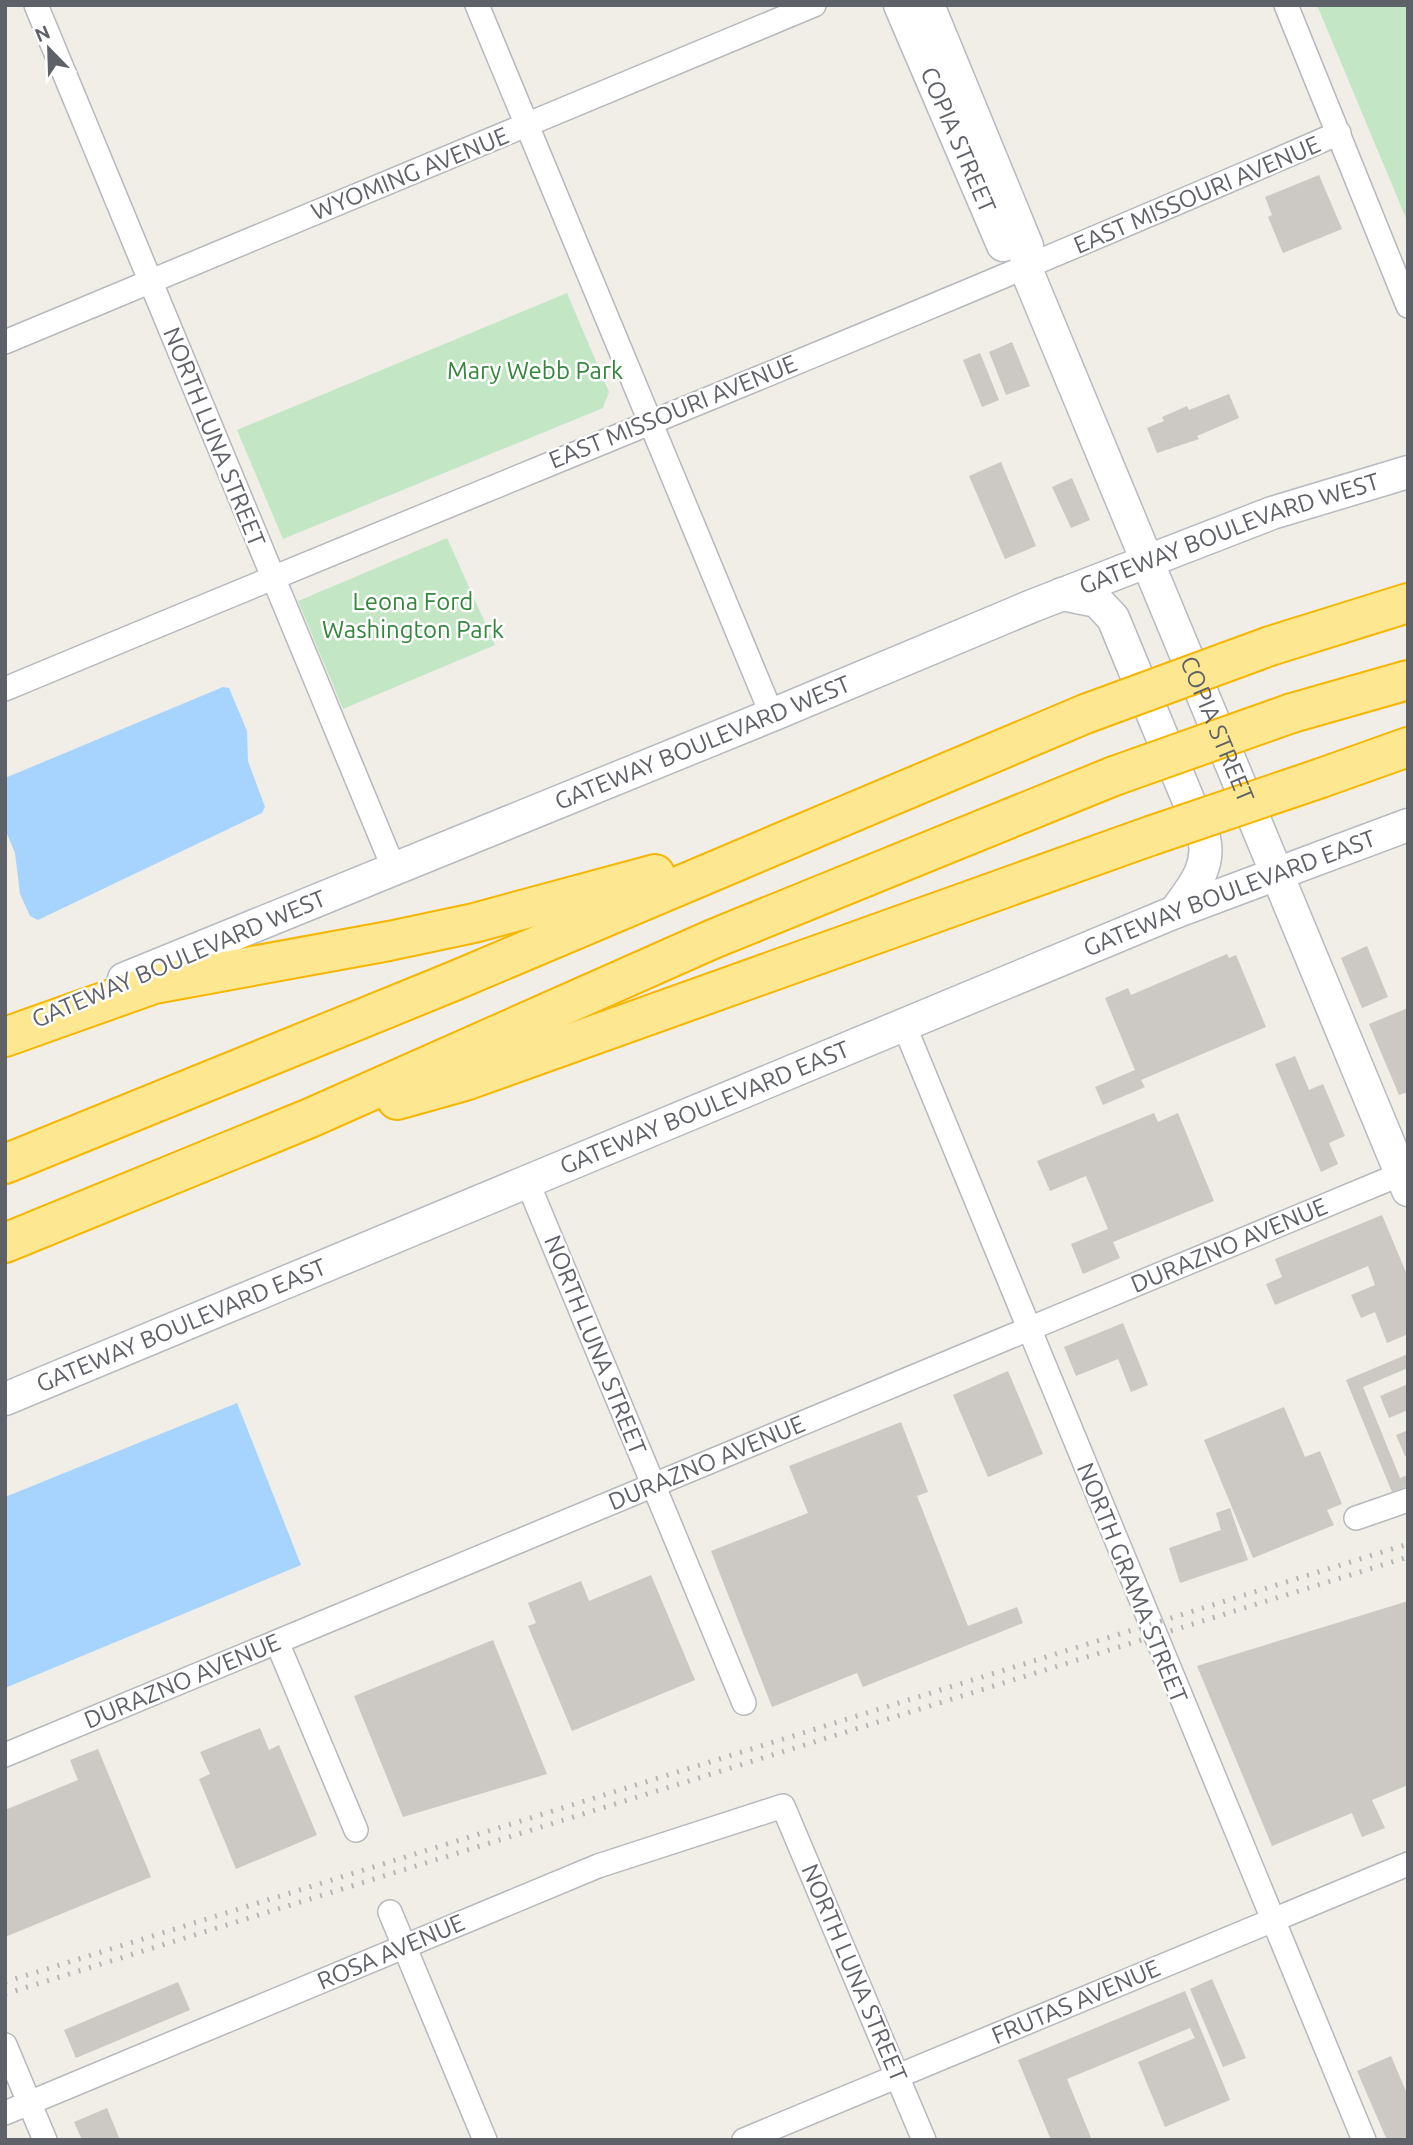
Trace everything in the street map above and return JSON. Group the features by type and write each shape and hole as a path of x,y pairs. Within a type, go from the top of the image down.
{"highway":[{"path":"5,1164 454,981 1085,714 1354,617 1408,603"},
{"path":"5,1243 310,1118 713,939 1114,776 1292,713 1408,680"},
{"path":"310,1118 384,1104 465,1081 1150,836 1408,747"},
{"path":"5,1035 154,984 474,923 646,877 851,813"}],"main road":[{"name":"COPIA STREET","path":"900,5 1007,253 1026,269"},
{"name":"COPIA STREET","path":"928,5 1027,246 1026,269 1405,1178"},
{"name":"GATEWAY BOULEVARD WEST","path":"5,1035 76,998 1062,594 1272,513 1408,472"},
{"path":"1062,594 1097,601 1113,618 1204,838 1206,859 1203,869 1175,912"},
{"name":"GATEWAY BOULEVARD EAST","path":"5,1399 1175,912 1408,825"}],"street":[{"name":"NORTH LUNA STREET","path":"36,5 271,578 394,869"},
{"path":"477,5 772,715"},
{"name":"WYOMING AVENUE","path":"5,342 814,5"},
{"path":"1286,5 1408,306"},
{"name":"EAST MISSOURI AVENUE","path":"5,689 649,421 1026,269 1339,133"},
{"name":"NORTH GRAMA STREET","path":"904,1025 1364,2140"},
{"name":"DURAZNO AVENUE","path":"5,1755 1028,1329 1405,1178"},
{"name":"NORTH LUNA STREET","path":"527,1181 744,1703"},
{"path":"1356,1518 1408,1500"},
{"path":"277,1642 356,1830"},
{"name":"NORTH LUNA STREET","path":"783,1806 924,2140"},
{"name":"ROSA AVENUE","path":"5,2113 598,1866 783,1806"},
{"name":"FRUTAS AVENUE","path":"744,2140 1408,1864"},
{"path":"390,1912 485,2140"},
{"path":"5,2045 45,2140"}],"green space":[{"path":"1317,5 1408,5 1408,223"},
{"name":"Mary Webb Park","path":"567,293 609,392 603,408 283,539 237,430"},
{"name":"Leona Ford Washington Park","path":"447,538 495,645 343,709 298,601"}],"water":[{"path":"223,687 229,688 247,731 248,761 265,807 262,813 38,920 30,916 20,894 15,853 5,829 5,778"},
{"path":"237,1403 301,1565 5,1688 5,1497"}],"building":[{"path":"1319,175 1342,229 1283,253 1268,217 1272,215 1265,197"},
{"path":"1012,342 1030,386 1006,395 989,352"},
{"path":"980,353 999,400 982,407 963,360"},
{"path":"1229,394 1239,418 1197,436 1199,439 1157,453 1147,428 1164,421 1162,417 1187,406 1189,410"},
{"path":"1001,462 1036,546 1005,559 969,476"},
{"path":"1072,478 1090,520 1071,528 1052,487"},
{"path":"1367,946 1388,997 1362,1008 1341,958"},
{"path":"1227,954 1229,958 1236,955 1266,1027 1141,1080 1145,1087 1103,1105 1095,1087 1135,1070 1105,998 1128,988 1131,995"},
{"path":"1408,1008 1408,1092 1399,1095 1369,1024"},
{"path":"1295,1056 1309,1090 1323,1084 1345,1136 1329,1143 1338,1164 1321,1172 1275,1064"},
{"path":"1154,1113 1158,1122 1178,1113 1214,1201 1113,1242 1120,1258 1083,1274 1071,1244 1108,1229 1086,1176 1050,1191 1037,1161"},
{"path":"1382,1215 1408,1277 1408,1334 1387,1343 1375,1312 1361,1318 1351,1295 1375,1285 1368,1266 1275,1305 1266,1284 1282,1277 1275,1259"},
{"path":"1123,1323 1148,1385 1131,1392 1118,1359 1076,1376 1064,1347"},
{"path":"1408,1354 1408,1368 1363,1387 1400,1478 1408,1475 1408,1486 1392,1492 1346,1380"},
{"path":"1008,1371 1043,1454 988,1477 953,1395"},
{"path":"1408,1384 1408,1410 1389,1418 1380,1396"},
{"path":"1284,1407 1305,1457 1320,1451 1342,1504 1327,1510 1334,1525 1253,1558 1204,1440"},
{"path":"901,1422 928,1492 917,1496 968,1626 1017,1607 1023,1623 863,1687 857,1673 772,1707 711,1551 808,1513 789,1466"},
{"path":"1408,1430 1408,1455 1405,1456 1396,1435"},
{"path":"1230,1508 1248,1560 1180,1583 1169,1548 1221,1530 1216,1513"},
{"path":"651,1575 695,1680 572,1731 528,1626 536,1623 528,1603 581,1581 589,1601"},
{"path":"1408,1601 1408,1785 1372,1800 1385,1828 1362,1837 1352,1813 1272,1846 1197,1666"},
{"path":"493,1640 547,1774 403,1817 354,1696"},
{"path":"260,1728 269,1750 279,1745 317,1835 236,1869 199,1779 210,1774 200,1752"},
{"path":"98,1749 151,1877 5,1937 5,1810 78,1780 70,1760"},
{"path":"1212,1979 1246,2058 1223,2067 1190,1989"},
{"path":"178,1982 190,2010 76,2058 64,2030"},
{"path":"1185,1991 1230,2100 1165,2127 1138,2062 1195,2038 1190,2028 1067,2079 1092,2140 1051,2140 1018,2060"},
{"path":"1391,2056 1408,2096 1408,2140 1387,2140 1357,2071"},
{"path":"107,2108 120,2140 82,2140 74,2122"}],"railway":[{"path":"5,1982 1408,1544"},
{"path":"5,1994 1408,1557"}]}
